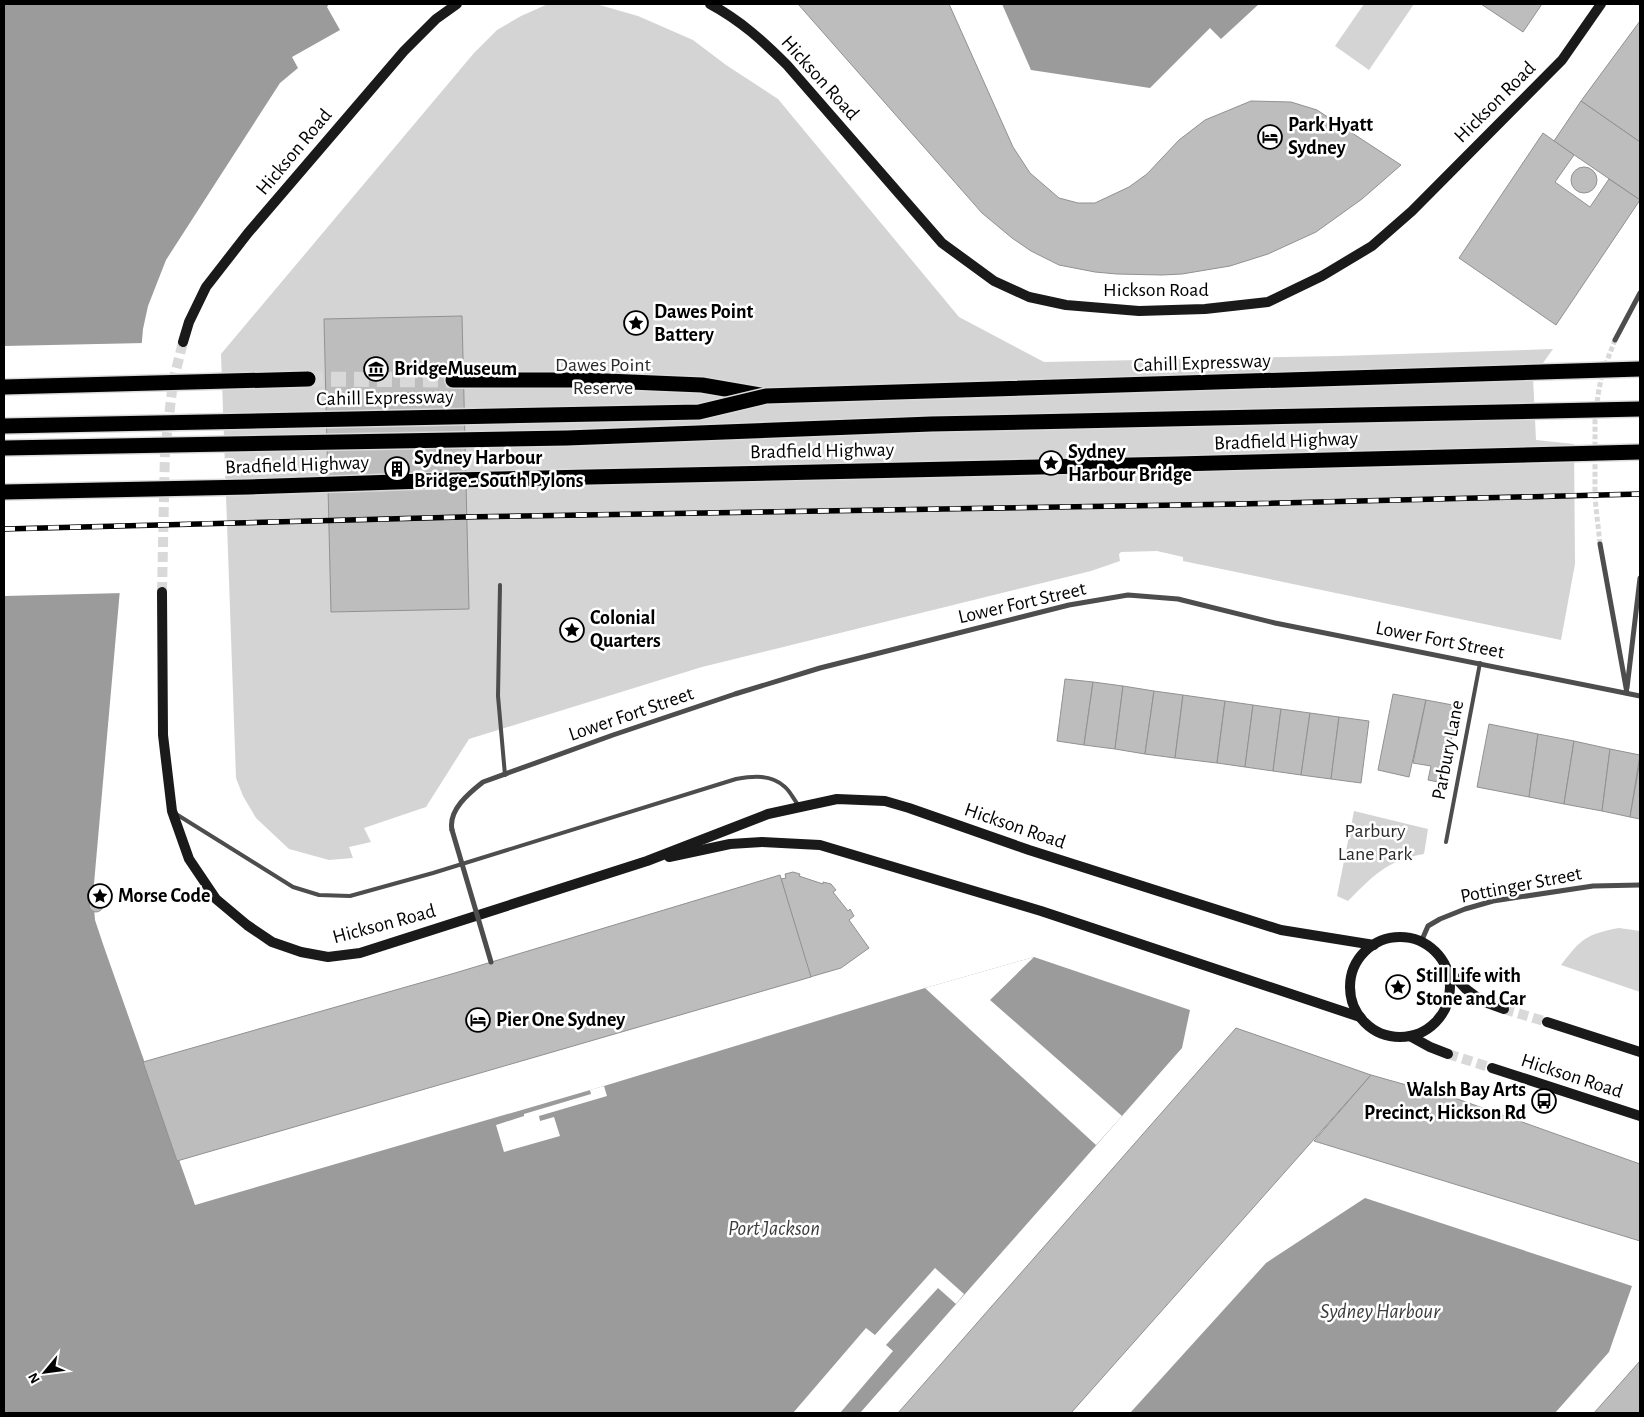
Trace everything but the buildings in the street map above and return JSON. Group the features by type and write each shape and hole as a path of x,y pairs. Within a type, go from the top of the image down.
{"highway":[{"name":"Cahill Expressway","path":"454,380 582,380 702,385 766,396 1640,369"},
{"name":"Cahill Expressway","path":"4,387 308,379"},
{"name":"Cahill Expressway","path":"4,426 699,412 766,396"},
{"name":"Bradfield Highway","path":"4,448 557,438 931,424 1640,409"},
{"name":"Bradfield Highway","path":"4,492 1640,452"}],"street":[{"name":"Hickson Road","path":"183,342 189,322 206,287 248,233 404,51 436,18 457,4"},
{"name":"Hickson Road","path":"710,4 732,16 762,40 817,99 942,242 994,281 1029,297 1066,305 1139,311 1205,309 1268,302 1322,276 1372,246 1412,211 1562,60 1601,4"},
{"path":"1615,340 1640,293"},
{"path":"1600,544 1627,693"},
{"path":"1627,693 1640,578"},
{"name":"Hickson Road","path":"162,592 162,735 172,811 189,858 216,899 246,925 272,942 301,952 328,958 360,953 647,861 768,814 837,799 885,801 1029,850 1281,930 1374,945"},
{"name":"Lower Fort Street","path":"491,962 451,825 459,805 483,782 613,735 820,668 1069,605 1128,595 1178,599 1275,623 1640,696"},
{"name":"Hickson Road","path":"647,861 730,844 762,842 820,845 1041,911 1360,1017"},
{"name":"Pottinger Street","path":"1421,942 1428,926 1440,919 1493,901 1593,886 1640,885"},
{"path":"1405,937 1421,942 1441,958 1447,970 1450,994 1440,1017 1422,1033 1410,1036 1388,1036 1368,1026 1354,1008 1350,984 1352,973 1364,952 1374,945 1389,938 1405,937"},
{"path":"1447,970 1466,989 1482,1001 1504,1008"},
{"path":"1547,1022 1640,1052"},
{"path":"1410,1036 1448,1054"},
{"name":"Hickson Road","path":"1492,1068 1640,1116"}],"lane":[{"path":"500,585 498,696 504,775"},
{"name":"Parbury Lane","path":"1446,842 1480,663"},
{"path":"172,811 293,888 319,895 350,896 433,873 736,779 755,776 771,779 785,787 799,806"}],"green space":[{"name":"Dawes Point Reserve","path":"548,4 596,4 638,16 693,40 726,65 778,99 959,317 1044,362 1553,349 1533,377 1536,440 1574,444 1575,564 1561,640 1183,561 1183,557 1157,551 1121,552 1119,554 1120,561 1091,571 702,667 469,739 426,807 364,828 371,842 349,847 353,858 329,860 289,849 256,818 243,796 236,778 221,354 474,53 497,30 521,16"},
{"path":"1364,4 1414,4 1369,70 1335,46"},
{"name":"Parbury Lane Park","path":"1354,811 1428,829 1424,854 1400,860 1390,865 1373,877 1348,901 1337,896"},
{"path":"1619,928 1640,931 1640,992 1561,965 1579,943 1591,935"}],"water":[{"name":"Port Jackson","path":"4,4 329,4 327,7 340,30 292,57 298,68 280,83 166,260 148,306 143,329 93,895 95,920 195,1205 604,1086 925,988 1034,957 1190,1010 1182,1048 860,1413 4,1413"},
{"path":"1002,4 1259,4 1221,39 1210,28 1150,88 1031,70"},
{"name":"Sydney Harbour","path":"1365,1198 1632,1286 1609,1352 1555,1413 1130,1413 1266,1263"}],"pier":[{"path":"145,343 124,593 4,596 4,346"},
{"path":"1034,957 990,1000 1122,1116 1096,1145 925,988"},
{"path":"604,1086 607,1096 539,1116 540,1121 554,1117 560,1136 504,1152 496,1125 524,1116 524,1114 591,1094 590,1090"},
{"path":"935,1268 964,1294 956,1304 938,1288 886,1345 893,1351 840,1413 793,1413 866,1328 875,1335"}],"tunnel":[{"path":"1600,544 1595,498 1595,421 1602,374 1615,340"},
{"path":"162,592 165,451 173,382 183,342"},
{"path":"308,379 453,380"},
{"path":"1504,1009 1547,1022"},
{"path":"1448,1054 1492,1068"}],"railway":[{"path":"4,529 463,517 1238,504 1640,494"}],"place":[{"name":"Park Hyatt Sydney","path":"1270,137"},
{"name":"Dawes Point Battery","path":"636,323"},
{"name":"BridgeMuseum","path":"376,369"},
{"name":"Sydney Harbour Bridge","path":"1051,463"},
{"name":"Sydney Harbour Bridge - South Pylons","path":"397,469"},
{"name":"Colonial Quarters","path":"572,630"},
{"name":"Morse Code","path":"100,896"},
{"name":"Still Life with Stone and Car","path":"1398,987"},
{"name":"Pier One Sydney","path":"478,1020"},
{"name":"Walsh Bay Arts Precinct, Hickson Rd","path":"1544,1101"}]}
